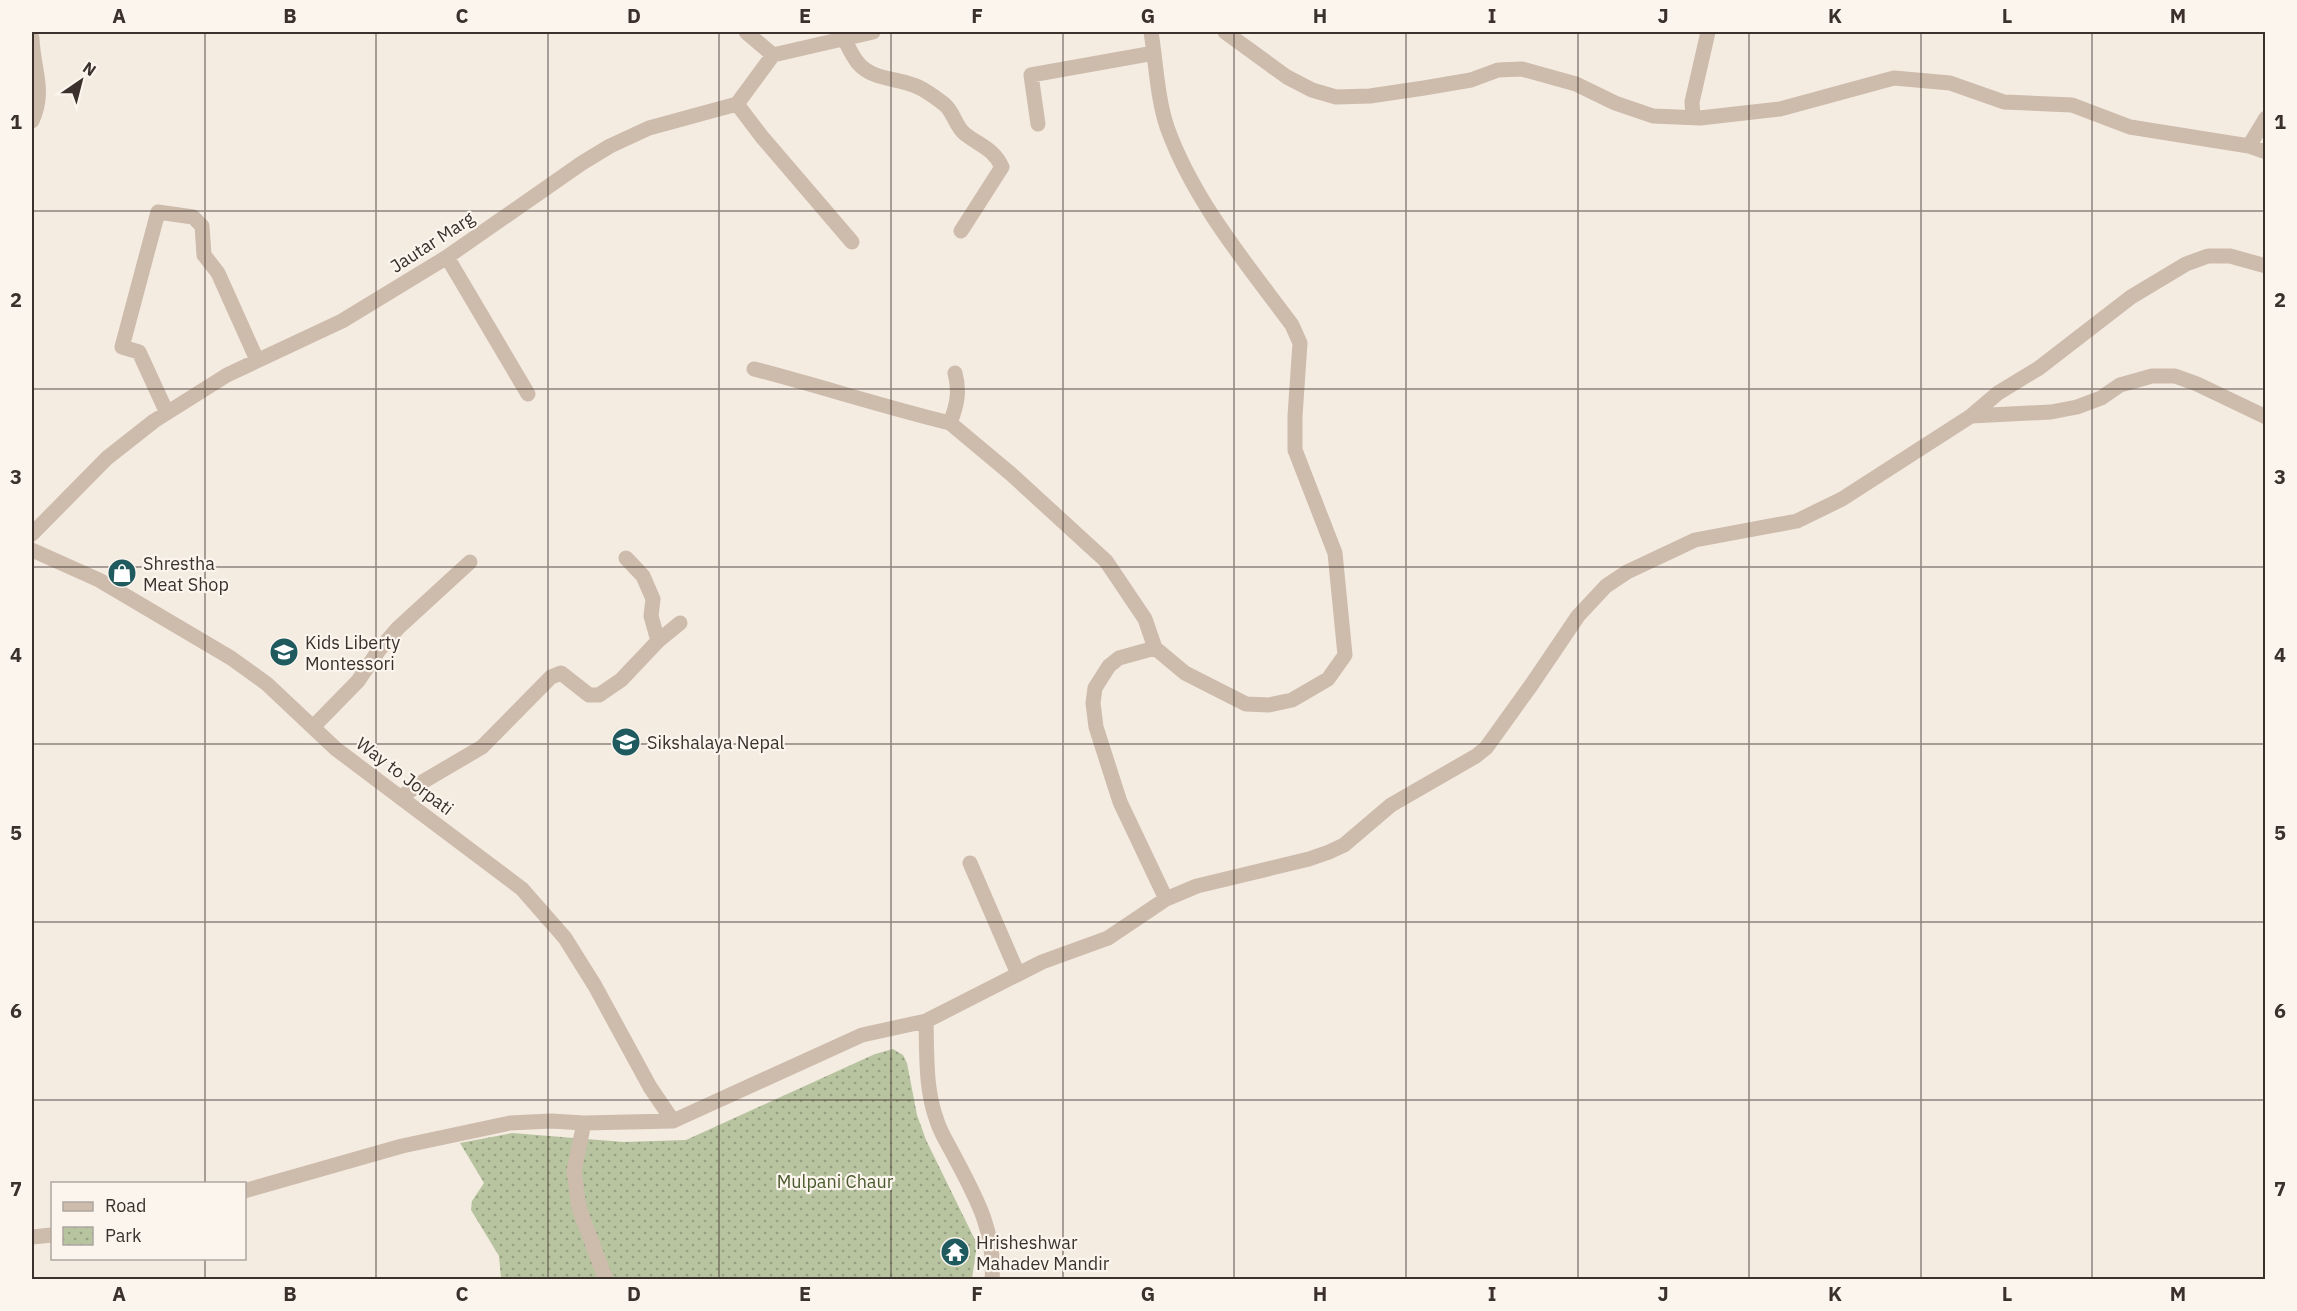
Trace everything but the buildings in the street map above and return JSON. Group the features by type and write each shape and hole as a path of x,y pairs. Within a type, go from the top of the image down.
{"street":[{"path":"746,32 773,55"},
{"path":"852,242 762,137 737,104 773,55 873,32"},
{"path":"754,369 816,385 881,406 950,423 1011,474 1106,561 1145,619 1155,648 1185,673 1246,704 1269,705 1292,700 1328,679 1345,655 1335,553 1295,450 1300,343 1292,325 1210,210 1180,159 1166,124 1151,32"},
{"path":"1225,32 1287,77 1312,90 1336,97 1371,96 1471,80 1498,70 1522,69 1576,84 1615,103 1653,116 1693,117 1780,109 1894,78 1950,83 2004,102 2072,105 2130,127 2249,146 2265,152"},
{"path":"1693,117 1692,102 1708,32"},
{"path":"32,38 32,54 39,88 38,107 32,121"},
{"path":"844,39 859,64 874,75 914,85 946,105 959,129 998,157 1002,167 961,231"},
{"path":"1038,124 1031,75 1154,53"},
{"name":"Jautar Marg","path":"32,534 106,458 167,413 227,375 342,321 447,257 610,146 649,128 737,104"},
{"path":"2249,146 2265,118"},
{"path":"167,413 139,352 123,347 158,212 193,218 202,226 204,255 218,273 257,360"},
{"path":"246,1190 402,1146 510,1123 673,1121 862,1035 926,1021 1042,962 1108,938 1166,899 1197,886 1309,859 1344,845 1390,805 1486,748 1578,616 1606,586 1628,572 1695,540 1744,529 1776,526 1797,520 1842,499 1971,416 1998,393 2039,368 2131,297 2186,264 2208,256 2230,256 2265,266"},
{"path":"447,257 528,394"},
{"path":"950,423 958,403 955,373"},
{"path":"1971,416 2051,412 2077,407 2101,398 2120,385 2152,376 2175,376 2197,384 2265,417"},
{"name":"Way to Jorpati","path":"32,550 99,580 231,658 267,684 336,748 522,890 565,938 595,986 650,1087 673,1121"},
{"path":"626,558 643,576 650,591 651,616 658,641"},
{"path":"313,727 358,681 379,650 398,628 471,562"},
{"path":"401,797 482,747 551,677 561,673 589,695 598,695 621,680 658,641 680,623"},
{"path":"1155,648 1119,658 1109,666 1095,688 1093,703 1096,727 1120,802 1166,899"},
{"path":"970,863 1018,974"},
{"path":"926,1021 928,1084 937,1122 983,1212 991,1240 992,1280"},
{"path":"584,1123 574,1171 579,1208 606,1280"},
{"path":"32,1237 51,1235"}],"green space":[{"name":"Mulpani Chaur","path":"893,1049 903,1055 907,1063 917,1115 926,1140 977,1244 972,1279 501,1279 499,1256 471,1210 472,1201 484,1183 460,1143 512,1133 624,1142 686,1140 875,1054"}],"place":[{"name":"Shrestha Meat Shop","path":"122,573"},
{"name":"Kids Liberty Montessori","path":"284,652"},
{"name":"Sikshalaya Nepal","path":"626,742"},
{"name":"Hrisheshwar Mahadev Mandir","path":"955,1252"}]}
